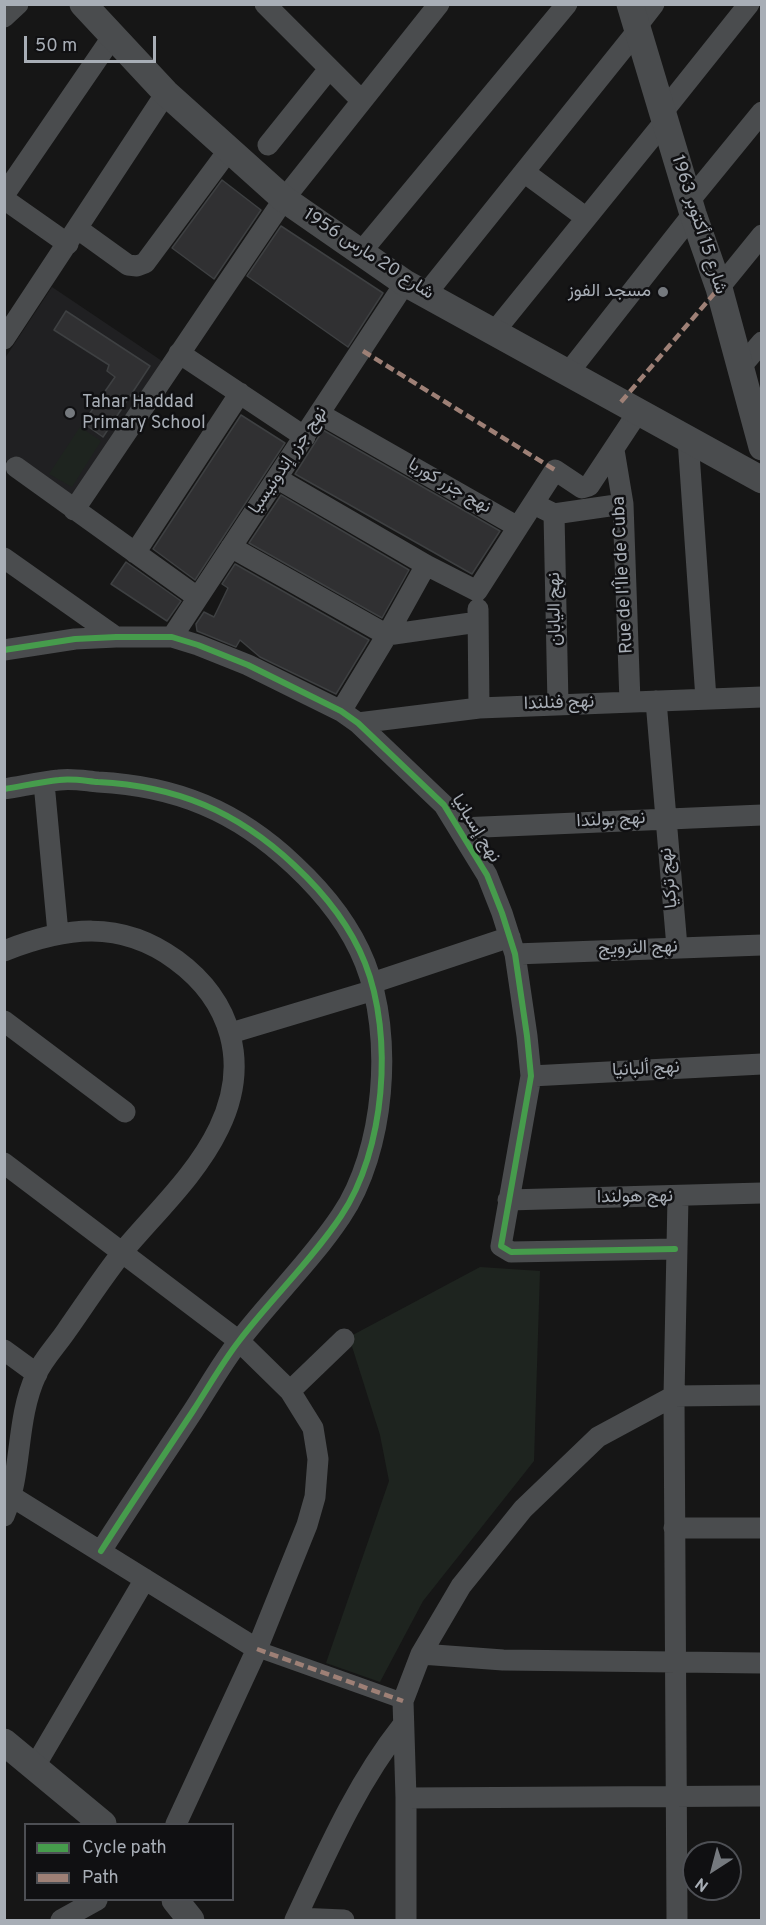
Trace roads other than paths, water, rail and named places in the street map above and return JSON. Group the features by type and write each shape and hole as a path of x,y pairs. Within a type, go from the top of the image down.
{"street":[{"path":"4,17 18,4"},
{"name":"شارع 20 مارس 1956","path":"83,4 166,93 284,199 416,289 762,480"},
{"path":"74,510 284,199 439,4"},
{"path":"361,252 567,4"},
{"name":"نهج جزر إندونيسيا","path":"171,637 320,414 416,289 524,172 635,20 654,4"},
{"path":"494,332 749,4"},
{"path":"267,5 361,100"},
{"name":"شارع 15 أكتوبر 1963","path":"635,20 691,207 719,288 739,369 762,447"},
{"path":"113,36 4,197 73,237 128,265 137,266 145,262 228,151"},
{"path":"267,145 330,69"},
{"path":"4,339 166,93"},
{"path":"568,373 762,112"},
{"path":"524,172 585,217"},
{"path":"719,288 762,235"},
{"path":"739,369 762,342"},
{"path":"179,353 305,437"},
{"path":"135,553 240,393"},
{"path":"478,708 477,591 555,470 586,488 638,412"},
{"name":"نهج جزر كوريا","path":"320,414 518,527"},
{"path":"688,439 706,699"},
{"name":"Rue de l'Île de Cuba","path":"614,450 623,504 630,702"},
{"path":"16,467 197,597"},
{"path":"278,479 426,565 477,591"},
{"path":"533,504 554,514 623,504"},
{"name":"نهج اليابان","path":"554,514 558,704"},
{"path":"231,548 387,635 478,622"},
{"path":"4,558 116,638"},
{"path":"349,717 387,635 426,565"},
{"name":"نهج إسبانيا","path":"4,650 40,643 171,637 248,665 349,717 428,786 444,804 460,828 486,875 512,946 531,1076 501,1246 506,1251 675,1250"},
{"name":"نهج فنلندا","path":"349,717 558,704 762,697"},
{"name":"نهج تركيا","path":"656,701 676,947"},
{"path":"4,789 61,779 130,784 181,795 230,815 276,849 318,887 345,924 365,961 373,987 380,1045 380,1101 366,1169 342,1215 302,1269 239,1341 101,1551"},
{"path":"44,783 58,933"},
{"name":"نهج بولندا","path":"460,828 762,815"},
{"path":"4,951 58,933 109,933 138,939 165,952 207,987 221,1008 231,1032 234,1057 220,1127 206,1150 177,1189 123,1251 37,1374 20,1427 11,1496 4,1516"},
{"name":"نهج النرويج","path":"231,1032 512,946 762,945"},
{"path":"4,1022 125,1112"},
{"name":"نهج ألبانيا","path":"531,1076 762,1064"},
{"path":"4,1163 239,1341 290,1391 313,1428 318,1459 315,1497 308,1526 257,1649 176,1823"},
{"name":"نهج هولندا","path":"508,1200 762,1193"},
{"path":"677,1920 674,1396 675,1250 678,1197"},
{"path":"290,1391 344,1339"},
{"path":"4,1350 37,1374"},
{"path":"406,1920 403,1701 421,1654 461,1586 486,1551 559,1472 598,1437 674,1396 762,1395"},
{"path":"11,1496 257,1649 403,1701"},
{"path":"674,1528 762,1528"},
{"path":"35,1766 145,1579"},
{"path":"421,1654 503,1660 762,1663"},
{"path":"344,1920 296,1919 361,1786 377,1758 402,1726"},
{"path":"4,1742 102,1823"},
{"path":"406,1798 762,1796"},
{"path":"61,1920 94,1901"},
{"path":"177,1901 191,1920"}],"place":[{"name":"مسجد الفوز","path":"663,292"},
{"name":"Tahar Haddad Primary School","path":"70,413"}]}
